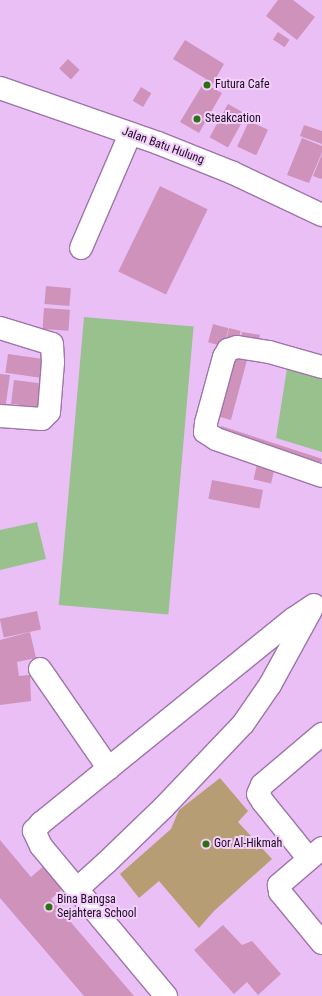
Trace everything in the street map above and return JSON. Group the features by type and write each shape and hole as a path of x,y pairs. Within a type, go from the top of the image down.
{"street":[{"name":"Jalan Batu Hulung","path":"0,88 158,143 233,173 322,215"},
{"path":"82,248 130,134"},
{"path":"0,328 52,344 53,362 49,412 42,419 0,416"},
{"path":"322,367 269,352 238,347 228,350 224,357 206,423 206,432 216,439 322,476"},
{"path":"166,996 41,846 34,831 41,823 318,600"},
{"path":"77,889 163,808 243,724 270,685 318,600"},
{"path":"40,669 109,769"},
{"path":"322,734 262,785 258,794 262,802 316,854 279,885 280,892 322,943"}],"shaded area":[{"path":"84,317 194,327 168,614 59,605"},
{"path":"288,362 322,371 322,452 276,438"},
{"path":"37,522 46,559 0,570 0,530"},
{"name":"Gor Al-Hikmah","path":"220,778 248,811 238,822 272,859 214,911 199,928 159,881 139,898 120,874 171,829 179,810"}],"building":[{"path":"278,0 293,0 315,17 297,40 266,16"},
{"path":"278,32 290,40 285,47 273,39"},
{"name":"Futura Cafe","path":"185,40 224,64 211,87 222,93 199,133 180,122 206,79 173,59"},
{"path":"68,59 80,70 71,79 59,69"},
{"path":"141,87 151,93 143,107 133,101"},
{"path":"228,104 246,114 228,147 210,137"},
{"path":"249,121 268,130 256,155 237,146"},
{"path":"304,125 322,131 322,144 300,136"},
{"path":"302,138 322,146 322,152 309,183 287,175"},
{"path":"322,154 322,178 321,179 313,176"},
{"path":"160,186 208,209 166,295 118,271"},
{"path":"46,286 71,288 69,306 44,304"},
{"path":"44,308 70,310 68,331 43,329"},
{"path":"213,324 228,328 224,346 208,342"},
{"path":"229,328 241,331 238,342 226,339"},
{"path":"242,332 260,335 258,346 240,343"},
{"path":"229,350 248,355 231,420 212,415"},
{"path":"8,354 45,359 42,378 5,373"},
{"path":"0,374 10,375 5,410 0,409"},
{"path":"14,380 46,384 43,408 11,404"},
{"path":"221,426 322,459 318,471 217,438"},
{"path":"258,460 276,464 271,484 254,479"},
{"path":"212,480 263,490 259,509 208,499"},
{"path":"37,611 41,630 4,637 0,619"},
{"path":"30,632 36,658 17,662 19,676 30,675 31,701 0,705 0,640"},
{"path":"0,840 31,877 45,865 64,887 51,899 134,996 84,996 0,898"},
{"path":"223,925 242,945 252,941 281,974 258,995 247,982 234,994 194,950"}],"place":[{"name":"Futura Cafe","path":"207,85"},
{"name":"Steakcation","path":"197,119"},
{"name":"Gor Al-Hikmah","path":"206,844"},
{"name":"Bina Bangsa Sejahtera School","path":"49,907"}]}
